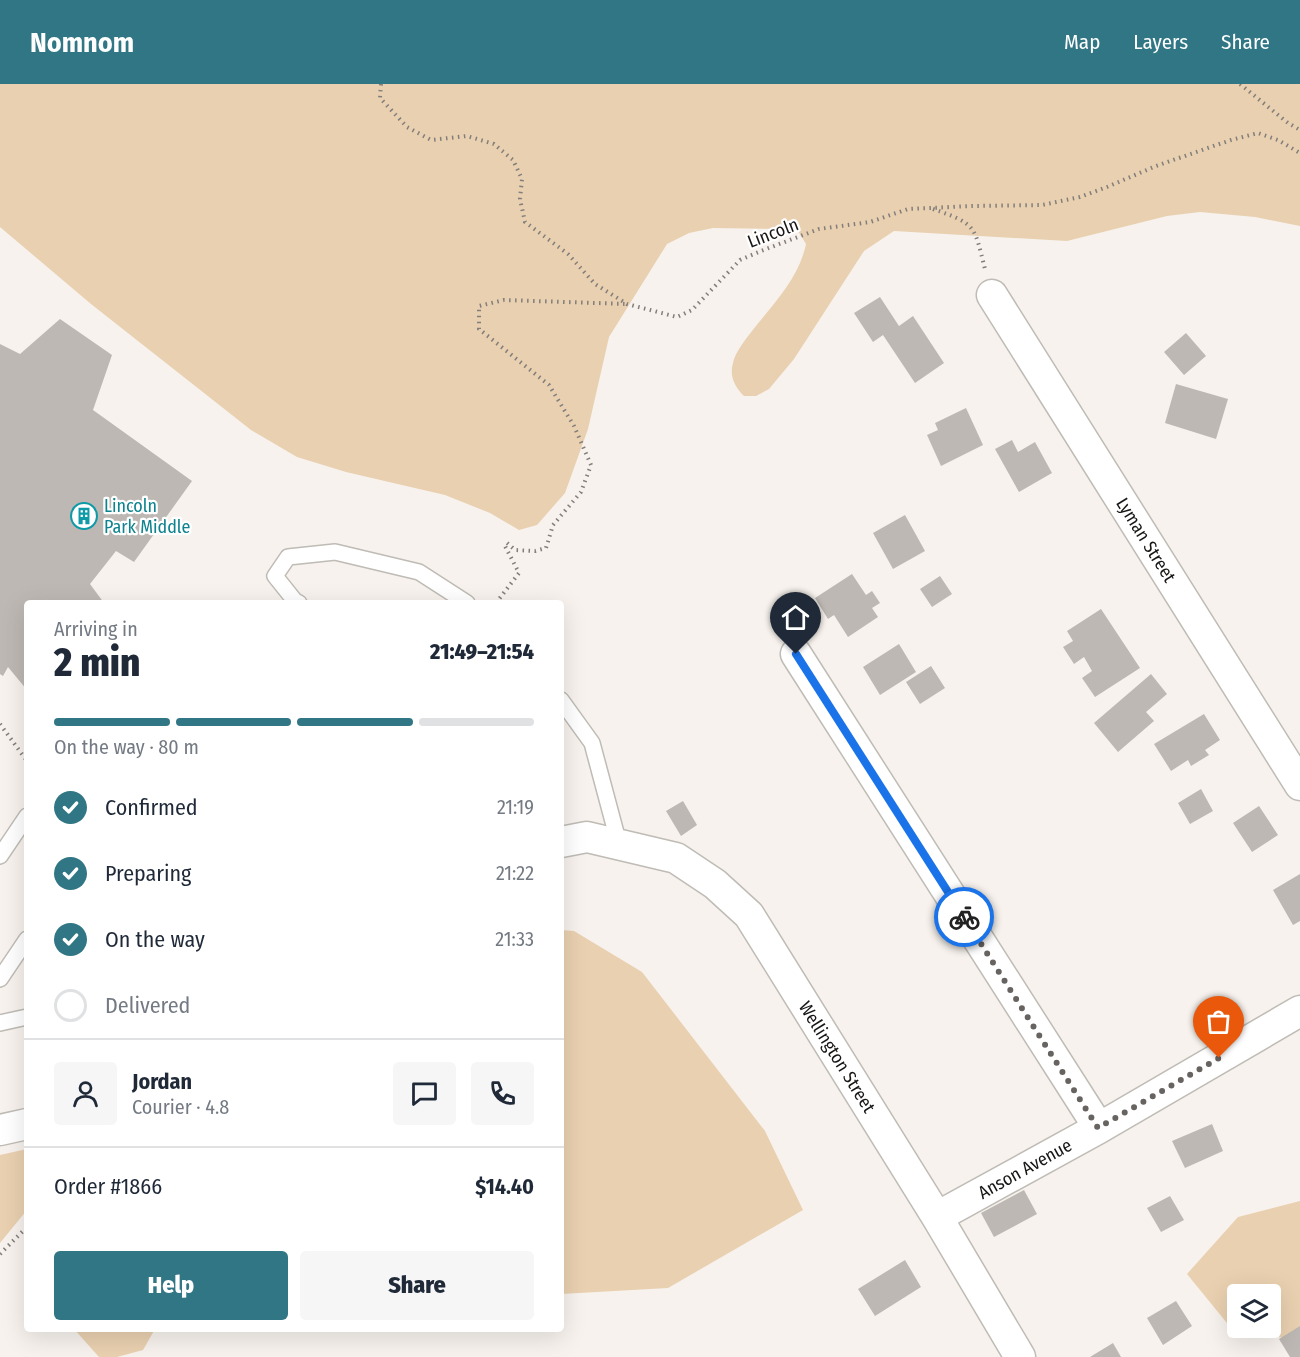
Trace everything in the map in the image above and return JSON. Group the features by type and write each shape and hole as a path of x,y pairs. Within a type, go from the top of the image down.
{"street":[{"name":"Lyman Street","path":"992,295 1300,785"},
{"path":"796,654 1098,1128"},
{"name":"Wellington Street","path":"574,840 619,844 676,858 715,884 749,915 937,1217 1020,1357"},
{"name":"Anson Avenue","path":"937,1217 1098,1128 1300,1011"},
{"path":"0,1130 24,1125"}],"lane":[{"path":"294,600 275,576 288,557 335,552 419,572 462,600"},
{"path":"564,704 592,743 619,844"},
{"path":"0,856 24,820"},
{"path":"0,979 24,943"},
{"path":"0,1023 24,1018"}],"path":[{"name":"Lincoln","path":"381,84 380,98 407,127 431,140 467,136 494,144 513,160 522,179 520,199 525,222 568,254 595,284 627,304 677,317 692,310 740,260 760,250 819,230 870,222 908,209 1042,205 1080,197 1156,165 1258,133 1278,140 1300,153"},
{"path":"1240,84 1300,130"},
{"path":"929,207 959,218 975,230 992,295"},
{"path":"498,600 519,573 505,546 507,543 515,550 535,551 546,548 553,525 581,492 591,465 574,426 549,385 479,329 479,306 504,300 627,304"},
{"path":"0,724 24,757"},
{"path":"0,1254 24,1230"}],"shaded area":[{"path":"0,84 1300,84 1300,226 1255,217 1200,212 1167,216 1067,241 894,231 864,251 794,359 769,389 756,396 744,396 736,385 732,377 734,359 738,350 792,279 806,244 798,231 787,229 713,228 689,233 667,244 609,337 588,429 565,493 537,525 519,530 490,513 445,495 346,472 297,457 251,430 91,304 0,227"},
{"path":"564,930 574,931 642,972 765,1131 803,1210 668,1288 564,1294"},
{"path":"24,1150 24,1214 0,1243 0,1155"},
{"path":"1300,1201 1300,1341 1281,1337 1281,1284 1227,1284 1227,1323 1187,1274 1238,1217"},
{"path":"77,1332 153,1332 143,1350 117,1357 99,1357"}],"building":[{"path":"880,297 899,326 913,316 944,363 915,383 883,335 873,342 854,313"},
{"name":"Lincoln Park Middle","path":"60,319 112,355 93,410 192,481 134,562 116,551 90,584 102,600 24,600 24,686 8,667 3,676 0,674 0,344 20,354"},
{"path":"1186,333 1206,356 1184,375 1164,352"},
{"path":"1176,384 1228,399 1216,439 1165,423"},
{"path":"966,408 983,445 941,466 927,435 938,430 935,423"},
{"path":"1012,440 1018,452 1035,442 1052,473 1019,492 995,449"},
{"path":"905,515 925,551 893,569 873,533"},
{"path":"852,574 866,595 872,591 880,603 872,608 878,617 848,637 834,615 828,619 815,598"},
{"path":"940,576 952,594 932,607 920,589"},
{"path":"1101,609 1140,668 1095,697 1082,678 1092,671 1084,657 1074,664 1063,647 1073,641 1067,631"},
{"path":"899,644 916,672 880,695 863,667"},
{"path":"931,666 945,688 920,704 906,682"},
{"path":"1151,674 1167,694 1146,712 1154,721 1118,752 1094,723"},
{"path":"1204,714 1220,740 1205,750 1209,755 1191,766 1188,760 1171,771 1154,744"},
{"path":"1201,789 1213,811 1190,824 1178,803"},
{"path":"683,801 697,825 681,836 666,811"},
{"path":"1259,806 1278,835 1252,852 1233,823"},
{"path":"1300,874 1300,921 1293,925 1273,890"},
{"path":"1212,1124 1223,1151 1185,1168 1172,1141"},
{"path":"1024,1190 1037,1214 994,1237 981,1213"},
{"path":"1170,1196 1184,1220 1161,1232 1147,1208"},
{"path":"905,1260 921,1287 875,1316 858,1289"},
{"path":"1176,1301 1192,1326 1163,1345 1147,1318"},
{"path":"1300,1326 1300,1357 1290,1357 1279,1339"},
{"path":"1113,1343 1121,1357 1090,1357"}],"way so far":[{"path":"964,917 1098,1128 1219,1058"}],"place":[{"name":"Lincoln Park Middle","path":"84,516"}],"route":[{"path":"796,654 964,917"}]}
